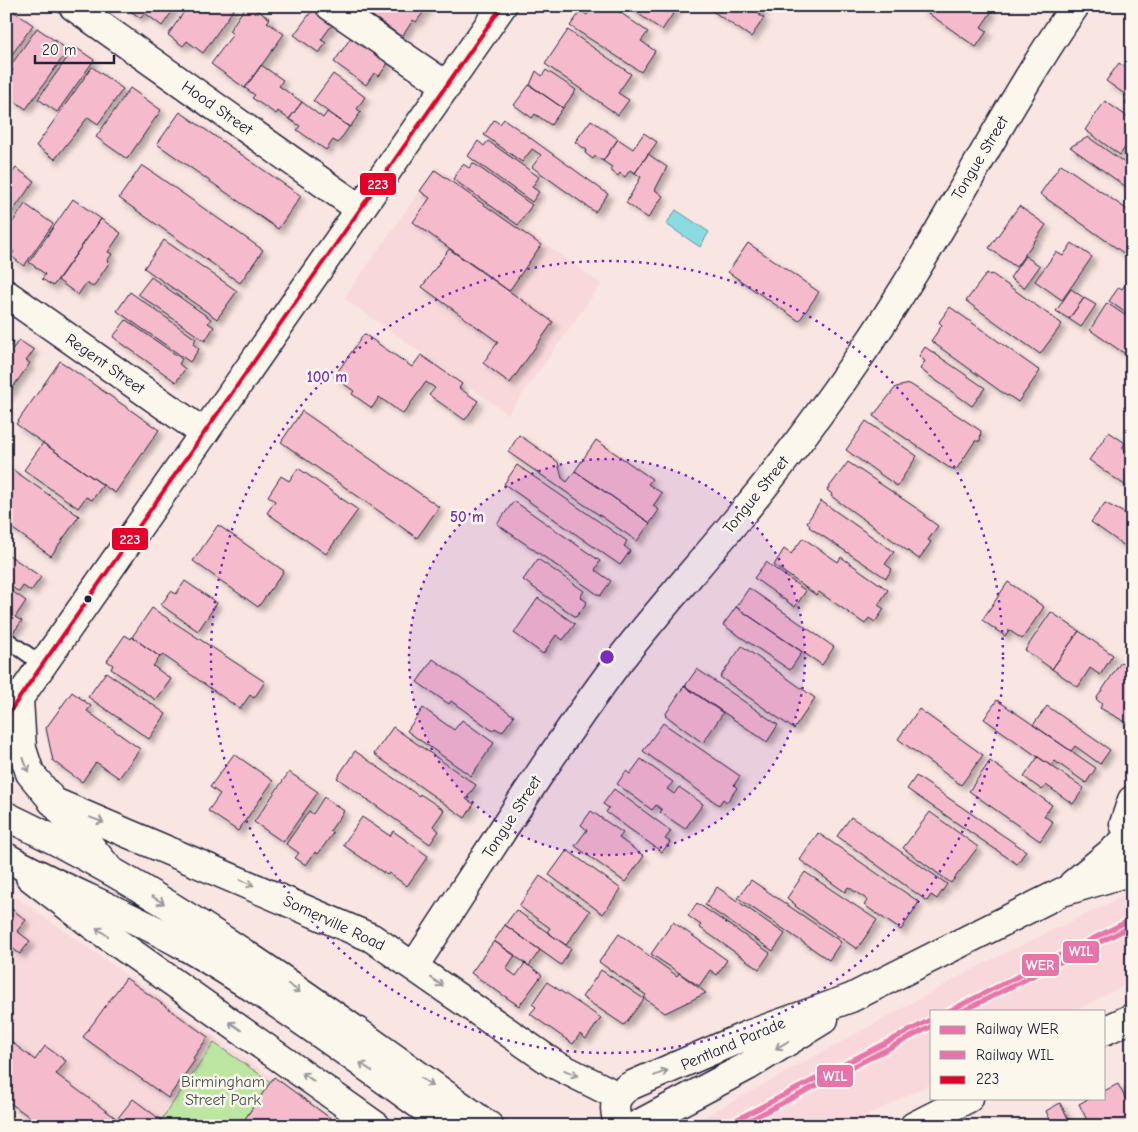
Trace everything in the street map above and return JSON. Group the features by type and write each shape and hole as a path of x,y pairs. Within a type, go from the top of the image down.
{"street":[{"name":"Hood Street","path":"73,6 360,210"},
{"path":"330,6 447,86"},
{"path":"116,875 100,860 30,773 25,762 12,708 502,6"},
{"name":"Tongue Street","path":"414,966 612,670 657,613 740,517 805,435 862,353 1039,60 1074,6"},
{"name":"Regent Street","path":"6,294 204,433"},
{"path":"1131,838 1124,824 1132,800"},
{"name":"Somerville Road","path":"52,801 351,928 385,946 554,1064 618,1096"},
{"path":"6,816 41,832 225,940 489,1126"},
{"name":"Pentland Parade","path":"1062,892 1131,838"},
{"path":"6,858 91,924 376,1126"},
{"path":"6,858 38,875 140,922 222,968 449,1126"},
{"name":"Pentland Parade","path":"618,1096 632,1085 748,1035 851,998 1062,892 1132,871"},
{"name":"Pentland Parade","path":"634,1126 748,1066 811,1028 851,998"},
{"path":"1106,1030 1132,1018"},
{"path":"618,1096 614,1108 620,1126"},
{"path":"914,1126 965,1100"}],"lane":[{"path":"6,639 43,665"}],"shaded area":[{"path":"437,167 601,284 508,414 344,298"},
{"path":"6,890 339,1126 39,1126 6,1102"},
{"path":"1132,892 1132,981 1076,1010 930,1010 930,1084 846,1126 688,1126 983,964"}],"green space":[{"name":"Birmingham Street Park","path":"214,1043 271,1082 240,1126 157,1126"}],"water":[{"path":"676,210 709,232 700,247 666,224"}],"building":[{"path":"6,6 33,25 6,63"},
{"path":"129,6 176,6 162,26 145,13 141,18 127,9"},
{"path":"188,6 236,6 203,53 187,41 183,46 168,35"},
{"path":"246,6 251,6 270,19 267,22 284,34 245,88 211,64 233,34 229,31"},
{"path":"359,6 428,6 416,22 413,20 402,37"},
{"path":"594,6 611,6 648,32 641,41 655,51 641,72 570,26 581,11 587,15"},
{"path":"627,6 674,6 677,8 662,30"},
{"path":"714,6 765,6 759,15 764,18 751,37 711,10"},
{"path":"918,6 985,6 992,11 981,27 987,31 976,47"},
{"path":"314,8 334,22 321,40 326,43 319,53 294,35"},
{"path":"37,28 68,50 26,109 6,95 6,80 13,70 9,68"},
{"path":"568,30 631,74 618,93 629,100 618,115 545,64"},
{"path":"352,36 389,62 379,76 374,73 366,85 334,62"},
{"path":"75,47 94,60 57,112 38,99"},
{"path":"1119,63 1132,72 1132,108 1125,103 1129,97 1106,81"},
{"path":"261,65 283,80 279,86 302,102 289,119 278,111 276,114 252,98 255,95 245,88"},
{"path":"92,67 123,89 98,124 88,117 55,159 36,146"},
{"path":"546,70 576,90 563,108 530,85 536,71 542,76"},
{"path":"333,74 365,97 357,109 361,112 350,127 313,101"},
{"path":"529,85 563,108 551,125 535,114 532,118 514,105"},
{"path":"130,88 161,110 127,159 96,137"},
{"path":"1105,101 1132,120 1132,146 1128,143 1120,155 1085,130"},
{"path":"302,102 323,118 327,112 349,127 338,143 333,140 326,150 297,130 300,126 289,119"},
{"path":"180,112 301,196 278,229 157,144"},
{"path":"504,119 608,194 595,212 532,167 541,155 532,149 522,162 484,135 494,120 500,124"},
{"path":"591,120 618,139 603,161 595,156 593,159 585,153 587,150 575,142"},
{"path":"644,133 657,142 635,173 630,170 625,177 620,173 618,176 610,170 612,167 603,161 618,139 633,149"},
{"path":"1088,137 1132,168 1132,191 1070,147"},
{"path":"478,141 484,146 488,141 539,177 532,187 539,192 532,202 468,156"},
{"path":"1132,151 1132,166 1125,161"},
{"path":"648,154 667,167 655,190 663,196 648,218 626,203 641,177 635,173"},
{"path":"473,163 532,205 518,225 453,179 463,164 469,168"},
{"path":"1061,164 1132,213 1132,259 1040,194"},
{"path":"142,165 263,250 240,283 119,198"},
{"path":"16,168 34,181 6,221 6,181"},
{"path":"435,170 541,245 509,291 413,222 430,198 420,191"},
{"path":"73,199 101,219 53,286 42,279 45,274 29,262"},
{"path":"25,204 53,224 24,266 11,256 14,252 6,246 6,232"},
{"path":"1019,206 1046,225 1016,267 989,248"},
{"path":"101,219 121,233 108,252 112,254 107,261 109,263 93,287 86,283 78,295 58,280"},
{"path":"164,240 237,291 217,319 144,268"},
{"path":"748,243 819,292 799,321 728,272"},
{"path":"1072,243 1092,257 1062,300 1035,281 1056,252 1063,256"},
{"path":"449,249 553,322 510,383 483,363 498,342 422,287"},
{"path":"1025,256 1040,266 1024,288 1010,278"},
{"path":"987,273 992,274 1062,324 1040,354 966,301"},
{"path":"151,277 211,319 208,323 214,327 205,341 138,294"},
{"path":"1130,278 1132,279 1132,317 1109,301 1119,287 1122,289"},
{"path":"1071,289 1084,298 1069,319 1056,311"},
{"path":"130,292 196,339 193,344 199,349 190,362 117,311"},
{"path":"1084,298 1096,305 1081,327 1069,319"},
{"path":"1107,303 1132,320 1131,358 1090,330"},
{"path":"950,307 1040,371 1018,402 931,341 942,325 939,322"},
{"path":"126,320 182,359 179,364 185,369 176,382 113,337"},
{"path":"364,334 412,367 421,355 462,384 459,388 478,401 465,420 429,395 435,388 426,382 403,414 379,397 372,408 352,394 354,391 334,377"},
{"path":"6,338 13,342 6,352"},
{"path":"19,340 34,350 26,361 30,363 6,397 6,358"},
{"path":"925,347 985,388 972,406 920,369 925,361 919,356"},
{"path":"60,361 159,430 115,493 16,424"},
{"path":"910,384 981,431 980,441 975,441 956,470 948,467 873,416 896,387"},
{"path":"302,411 439,507 417,538 281,442"},
{"path":"866,421 917,456 897,486 846,450"},
{"path":"1109,432 1125,443 1122,448 1132,455 1132,485 1129,488 1089,460"},
{"path":"519,435 558,462 562,478 567,482 575,471 650,523 637,541 508,452"},
{"path":"596,440 652,479 648,484 662,493 653,506 659,510 650,523 575,471"},
{"path":"43,443 103,485 92,500 86,497 78,508 24,470"},
{"path":"848,462 925,514 924,516 938,526 928,540 931,542 919,559 831,496 832,494 827,490"},
{"path":"6,465 79,516 51,556 6,524"},
{"path":"517,465 627,541 624,546 630,551 620,565 504,484"},
{"path":"298,468 358,510 326,554 267,513 275,501 268,496 281,476 289,481"},
{"path":"514,501 600,561 595,570 611,581 600,596 497,524"},
{"path":"821,501 894,552 885,564 892,569 886,578 809,527 810,525 807,522"},
{"path":"1105,503 1132,517 1132,551 1091,522"},
{"path":"218,525 284,571 258,607 193,561"},
{"path":"803,538 838,562 841,557 888,590 878,605 884,609 875,622 869,618 865,624 819,592 816,595 774,565 784,549 791,554"},
{"path":"6,553 41,577 31,591 23,586 19,592 6,583"},
{"path":"538,559 584,591 580,597 587,602 576,617 523,580"},
{"path":"766,562 806,591 795,607 754,578"},
{"path":"185,581 217,603 198,631 161,605 171,591 176,594"},
{"path":"1008,582 1044,607 1022,639 1009,630 1005,636 982,620"},
{"path":"6,587 26,601 15,617 22,621 12,634 6,630"},
{"path":"749,588 834,647 822,665 736,607"},
{"path":"538,598 575,624 563,640 556,635 543,654 514,633"},
{"path":"736,607 802,652 790,670 723,625"},
{"path":"152,608 265,682 254,698 250,695 240,709 163,655 160,657 132,637"},
{"path":"1132,610 1132,629 1123,623"},
{"path":"1051,612 1079,631 1052,669 1025,650"},
{"path":"1079,631 1113,655 1100,675 1090,668 1078,687 1052,669"},
{"path":"125,635 131,639 132,637 160,657 153,666 171,679 156,700 111,669 113,665 107,661"},
{"path":"742,646 815,698 794,729 720,677"},
{"path":"433,659 514,716 502,732 495,728 493,731 451,701 449,704 417,682"},
{"path":"1121,662 1132,669 1132,720 1129,724 1100,708 1102,704 1096,699"},
{"path":"697,669 778,725 767,742 685,686"},
{"path":"106,672 166,714 149,739 88,697"},
{"path":"684,686 723,713 703,743 665,715"},
{"path":"72,692 91,706 87,711 140,749 119,778 96,762 82,782 53,761 46,728"},
{"path":"997,700 1096,768 1086,783 1055,761 1051,766 984,719"},
{"path":"1047,706 1110,750 1100,764 1075,746 1071,751 1033,725"},
{"path":"423,708 454,730 462,720 494,743 471,776 407,731"},
{"path":"919,709 983,755 961,785 898,739"},
{"path":"663,723 740,776 734,785 737,788 727,802 723,799 719,805 643,751"},
{"path":"393,727 476,785 466,799 474,804 465,818 374,754"},
{"path":"355,751 419,796 420,794 444,810 433,826 439,831 430,844 337,778"},
{"path":"234,754 273,781 238,831 208,811 220,794 210,787"},
{"path":"1038,757 1084,788 1073,804 1046,785 1042,790 1024,777"},
{"path":"641,759 673,782 667,789 674,794 679,787 703,804 685,829 660,812 662,810 656,805 652,810 617,784 626,771 630,774"},
{"path":"990,761 1052,805 1044,816 1053,822 1040,841 969,791"},
{"path":"289,772 318,792 283,842 254,822"},
{"path":"916,776 1026,851 1017,864 907,789"},
{"path":"614,789 671,831 665,839 670,842 662,852 606,812 609,808 603,804"},
{"path":"324,797 344,811 330,831 333,833 318,854 315,852 306,865 295,858 299,853 286,844 309,811 313,814"},
{"path":"591,811 623,833 619,838 644,856 625,882 575,846 587,830 581,825"},
{"path":"930,812 978,847 951,883 903,848"},
{"path":"362,817 390,836 393,831 428,856 407,886 389,873 387,875 343,845"},
{"path":"851,817 947,884 937,899 931,895 927,901 837,836"},
{"path":"818,833 919,902 901,930 864,905 868,900 848,887 845,892 800,860"},
{"path":"567,850 621,889 603,914 549,875"},
{"path":"805,872 877,920 857,949 795,906 787,898"},
{"path":"540,876 590,911 566,945 547,932 550,928 519,906"},
{"path":"751,880 841,942 829,960 738,898"},
{"path":"717,887 785,934 773,951 705,905"},
{"path":"697,903 770,953 759,969 699,927 701,925 688,916"},
{"path":"6,905 26,920 17,931 30,941 20,954 8,945 6,947"},
{"path":"516,910 571,949 561,965 505,925"},
{"path":"673,922 727,960 717,975 710,970 699,986 651,954"},
{"path":"505,925 540,950 529,966 494,941"},
{"path":"619,934 677,976 679,973 706,993 665,1013 644,998 646,995 599,962"},
{"path":"494,941 515,955 506,969 516,976 525,963 542,975 519,1006 471,973"},
{"path":"601,970 644,999 624,1025 582,997"},
{"path":"126,978 208,1037 193,1058 195,1060 168,1098 83,1037"},
{"path":"547,982 601,1018 586,1039 580,1034 573,1044 530,1014 536,1007 532,1004"},
{"path":"6,1038 35,1060 45,1046 66,1061 56,1074 117,1119 133,1099 161,1120 157,1126 42,1126 6,1100"},
{"path":"274,1077 341,1126 240,1126"},
{"path":"1118,1084 1132,1111 1132,1126 1090,1126 1079,1104 1086,1100 1106,1100 1106,1090"},
{"path":"1060,1103 1072,1126 1040,1126 1050,1120 1046,1111"},
{"path":"1020,1121 1023,1126 1010,1126"}],"rail line":[{"name":"WER","path":"951,1010 1132,919"},
{"name":"WIL","path":"965,1010 1132,926"},
{"name":"WER","path":"724,1126 930,1020"},
{"name":"WIL","path":"738,1126 930,1027"}],"transit line":[{"name":"223","path":"6,717 502,6"}]}
